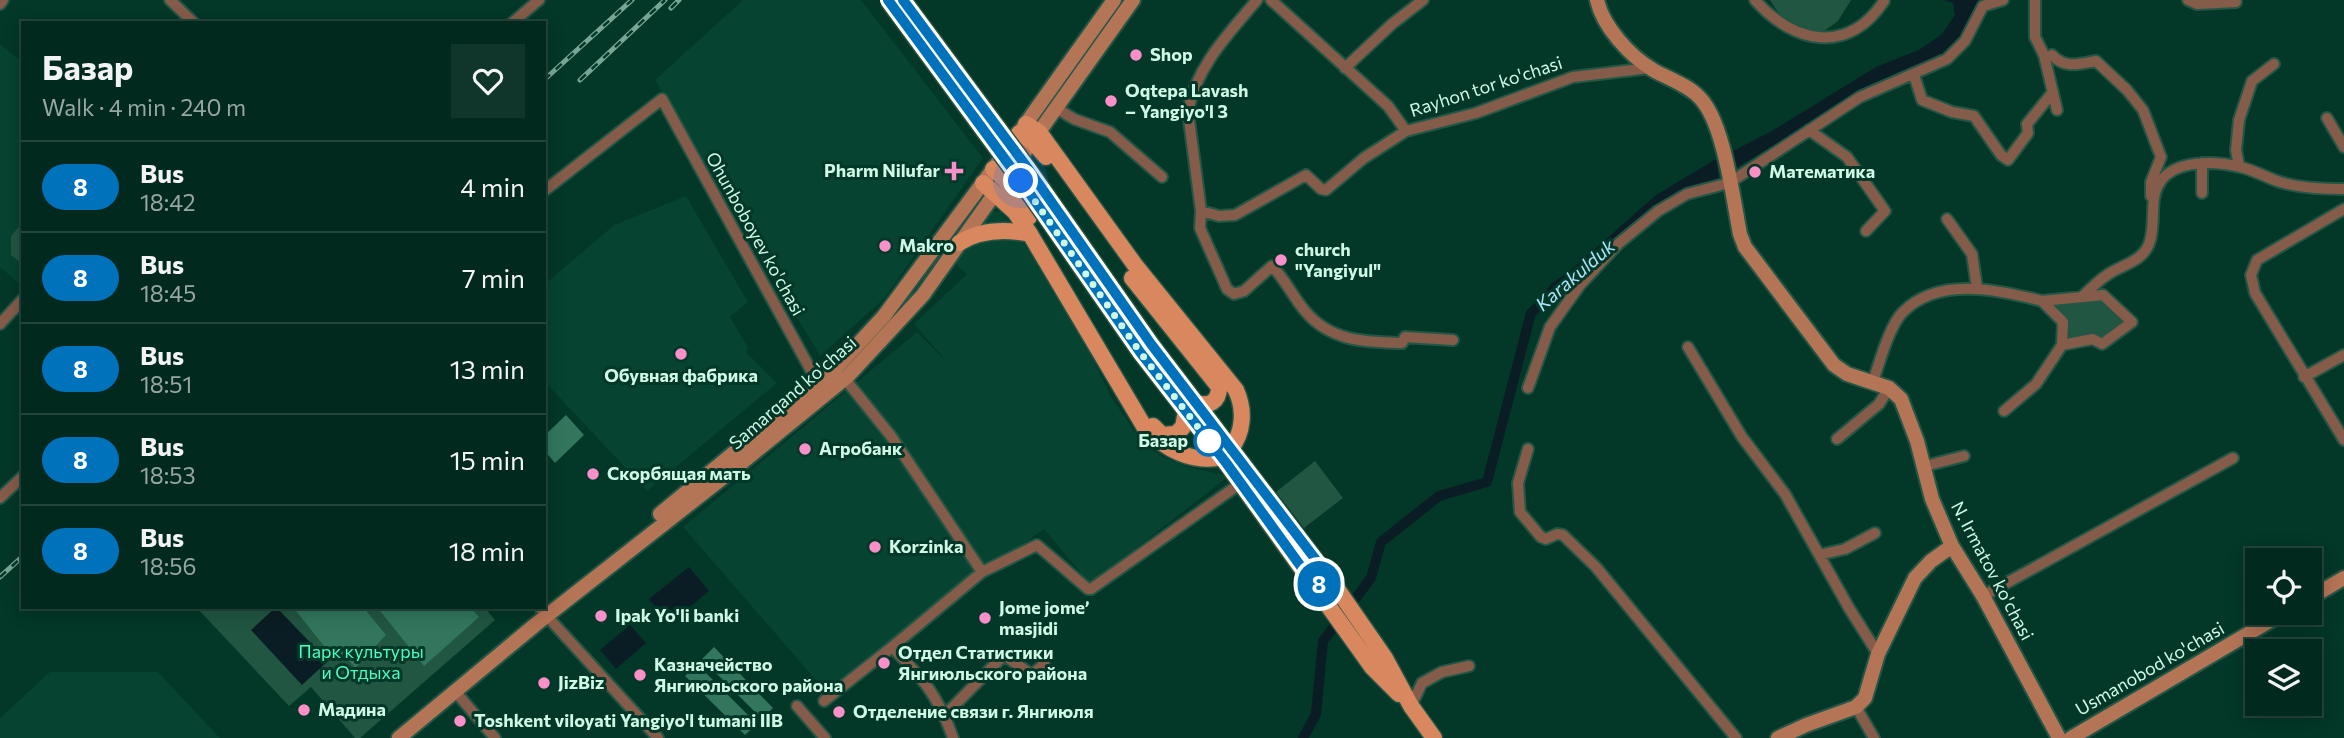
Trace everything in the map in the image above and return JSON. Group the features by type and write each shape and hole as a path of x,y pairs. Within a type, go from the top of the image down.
{"main road":[{"path":"888,0 1324,585 1434,738"},
{"path":"903,0 1029,170 1146,348"},
{"name":"Samarqand ko'chasi","path":"1029,133 1045,98 1114,0"},
{"name":"Samarqand ko'chasi","path":"546,607 819,385 884,316 994,181 1029,133 1056,108 1133,0"},
{"path":"1597,0 1608,24 1623,44 1650,68 1698,95 1714,121 1722,146 1745,247 1834,365 1847,374 1889,387"},
{"path":"1045,98 1056,108"},
{"path":"1029,133 1135,282 1219,387 1215,402 1191,407"},
{"path":"994,181 1030,234 1145,428 1161,443 1180,454 1198,458 1226,454 1240,436 1242,425 1241,403 1236,390 1029,133"},
{"path":"994,181 1078,295 1120,372 1156,429 1165,436 1176,434 1191,407"},
{"name":"Samarqand ko'chasi","path":"546,607 748,458 845,379 923,295 959,243 994,181"},
{"path":"959,243 969,237 1000,230 1030,234"},
{"name":"N. Irmatov ko'chasi","path":"1889,387 1901,399 1910,418 1932,499 1952,545 1983,596 2059,738"},
{"path":"1226,454 1241,483 1324,585"},
{"path":"1778,738 1856,707 1865,698 1878,654 1915,579 1931,561 1952,545"},
{"path":"2322,591 2344,578"},
{"name":"Samarqand ko'chasi","path":"399,738 543,609"},
{"name":"Samarqand ko'chasi","path":"387,738 543,609"},
{"name":"Usmanobod ko'chasi","path":"2071,738 2263,625"}],"street":[{"path":"170,0 192,21"},
{"path":"514,21 539,0"},
{"path":"1257,0 1205,68 1190,99 1188,112 1203,238 1227,289 1234,294 1244,291 1272,266 1312,318 1338,337 1402,343 1405,337 1453,340"},
{"path":"1271,0 1388,106 1406,131"},
{"path":"1345,68 1392,24 1423,0"},
{"path":"1755,0 1790,30 1824,40 1851,34 1884,1"},
{"path":"1528,388 1554,314 1618,244 1658,211 1687,194 1729,183 1860,97 1947,59 1965,41 1983,6 2003,0"},
{"path":"2035,0 2035,37 2044,55 2057,110"},
{"path":"2188,0 2197,4 2236,2"},
{"path":"2052,55 2060,63 2072,65 2096,61 2127,90 2143,110 2161,157 2151,182 2153,229"},
{"path":"2239,166 2236,150 2239,120 2252,81 2274,64"},
{"name":"Rayhon tor ko'chasi","path":"1201,211 1219,216 1236,215 1307,175 1321,189 1326,190 1364,158 1406,131 1476,113 1573,77 1650,68"},
{"path":"1914,75 1922,100 1952,112 1974,116 2001,155 2008,160 2028,133 2027,124 2053,92"},
{"name":"Ohunboboyev ko'chasi","path":"546,189 662,99 819,385"},
{"path":"1056,108 1074,119 1110,132 1162,177"},
{"path":"2327,118 2344,147"},
{"path":"1810,130 1847,157 1885,211 1866,231"},
{"path":"2202,193 2203,163"},
{"path":"2083,296 2106,275 2138,259 2148,247 2153,229 2154,194 2161,181 2172,171 2186,165 2203,163 2239,166 2281,182 2322,189 2344,189"},
{"path":"2344,209 2257,260 2250,275 2255,293 2344,440"},
{"path":"1947,219 1972,254 1977,288"},
{"path":"1873,381 1893,327 1902,313 1933,295 1977,288 2042,301 2104,295 2132,323 2102,344 2093,339 2062,345"},
{"path":"0,324 21,301"},
{"path":"2004,411 2036,384 2062,345 2063,322 2042,301"},
{"path":"1688,347 1742,437 1785,494 1878,654"},
{"path":"2304,377 2344,355"},
{"path":"845,379 891,436 982,572"},
{"path":"1837,439 1879,404 1889,387"},
{"path":"1528,449 1518,483 1520,512 1541,537 1546,539 1557,534 1563,535 1596,567 1736,738"},
{"path":"1925,466 1964,456"},
{"path":"1983,596 2233,458"},
{"path":"0,498 21,478"},
{"path":"824,701 982,572 1037,545 1091,589 1241,483"},
{"path":"1819,555 1845,549 1875,533"},
{"path":"543,609 658,738"},
{"path":"892,647 924,680 945,715 953,738"},
{"path":"945,715 1004,655 1032,675 1044,664"},
{"path":"1411,706 1422,683 1442,671 1469,666"},
{"path":"454,690 495,738"},
{"path":"797,706 825,738"},
{"path":"1856,707 1874,738"}],"shaded area":[{"path":"743,0 861,0 983,158 884,299 820,356 655,80"},
{"path":"0,44 21,61 21,285 0,267"},
{"path":"686,196 748,302 730,317 748,347 746,352 777,383 647,491 546,383 546,283 614,225"},
{"path":"993,211 1001,212 1016,230 1088,348 1111,397 1144,445 1187,467 1229,476 1090,584 1044,529 827,693 683,527 917,332 947,362 914,324 967,274 954,263"},
{"path":"566,415 584,435 555,463 546,452 546,434"},
{"path":"295,609 365,609 386,635 355,668 343,653 335,660"},
{"path":"379,609 472,609 479,617 424,666"},
{"path":"714,647 773,708 762,719 702,659"},
{"path":"697,664 757,724 745,735 685,676"},
{"path":"50,672 158,672 220,738 0,738 0,718"}],"green space":[{"path":"1770,0 1851,0 1838,21 1820,34 1791,23 1779,14"},
{"path":"21,224 21,263 11,255 11,236"},
{"path":"2102,300 2125,322 2101,338 2094,334 2067,339 2068,320 2053,303"},
{"path":"1315,461 1343,498 1304,528 1276,492"},
{"name":"Парк культуры и Отдыха","path":"198,609 486,609 495,620 360,738 355,738 311,687 289,706"}],"water":[{"path":"1944,0 1986,0 1960,45 1939,61 1885,79 1734,169 1731,152 1772,131 1876,67 1919,50 1942,34 1955,15 1953,3"},
{"path":"1716,159 1719,179 1681,193 1644,215 1547,306 1538,301 1552,283 1570,271 1656,195"},
{"path":"689,567 709,591 669,624 649,599"},
{"path":"274,609 278,609 328,661 302,685 251,630"},
{"path":"630,625 646,643 616,669 600,650"}],"waterway":[{"name":"Karakulduk","path":"1303,738 1316,714 1323,641 1371,578 1381,542 1439,496 1487,482 1531,313 1551,295"}],"railway":[{"path":"546,78 632,0"},
{"path":"580,80 665,0"},
{"path":"671,8 679,0"},
{"path":"0,577 21,558"}],"bus line":[{"name":"8","path":"888,0 1021,181 1140,352 1227,464 1315,586 1329,577 1151,344 1029,170 903,0"}],"place":[{"name":"Shop","path":"1136,55"},
{"name":"Oqtepa Lavash – Yangiyo'l 3","path":"1111,101"},
{"name":"Pharm Nilufar","path":"954,171"},
{"name":"Математика","path":"1755,172"},
{"name":"Makro","path":"885,246"},
{"name":"church \"Yangiyul\"","path":"1281,260"},
{"name":"Обувная фабрика","path":"681,354"},
{"name":"Базар","path":"1209,441"},
{"name":"Агробанк","path":"805,449"},
{"name":"Скорбящая мать","path":"593,474"},
{"name":"Korzinka","path":"875,547"},
{"name":"Ipak Yo'li banki","path":"601,616"},
{"name":"Jome jome’ masjidi","path":"985,618"},
{"name":"Отдел Статистики Янгиюльского района","path":"884,663"},
{"name":"Казначейство Янгиюльского района","path":"640,675"},
{"name":"JizBiz","path":"544,683"},
{"name":"Мадина","path":"304,710"},
{"name":"Отделение связи г. Янгиюля","path":"839,712"},
{"name":"Toshkent viloyati Yangiyo'l tumani IIB","path":"460,721"}],"route":[{"path":"1021,181 1140,352 1214,448 1209,441"}]}
